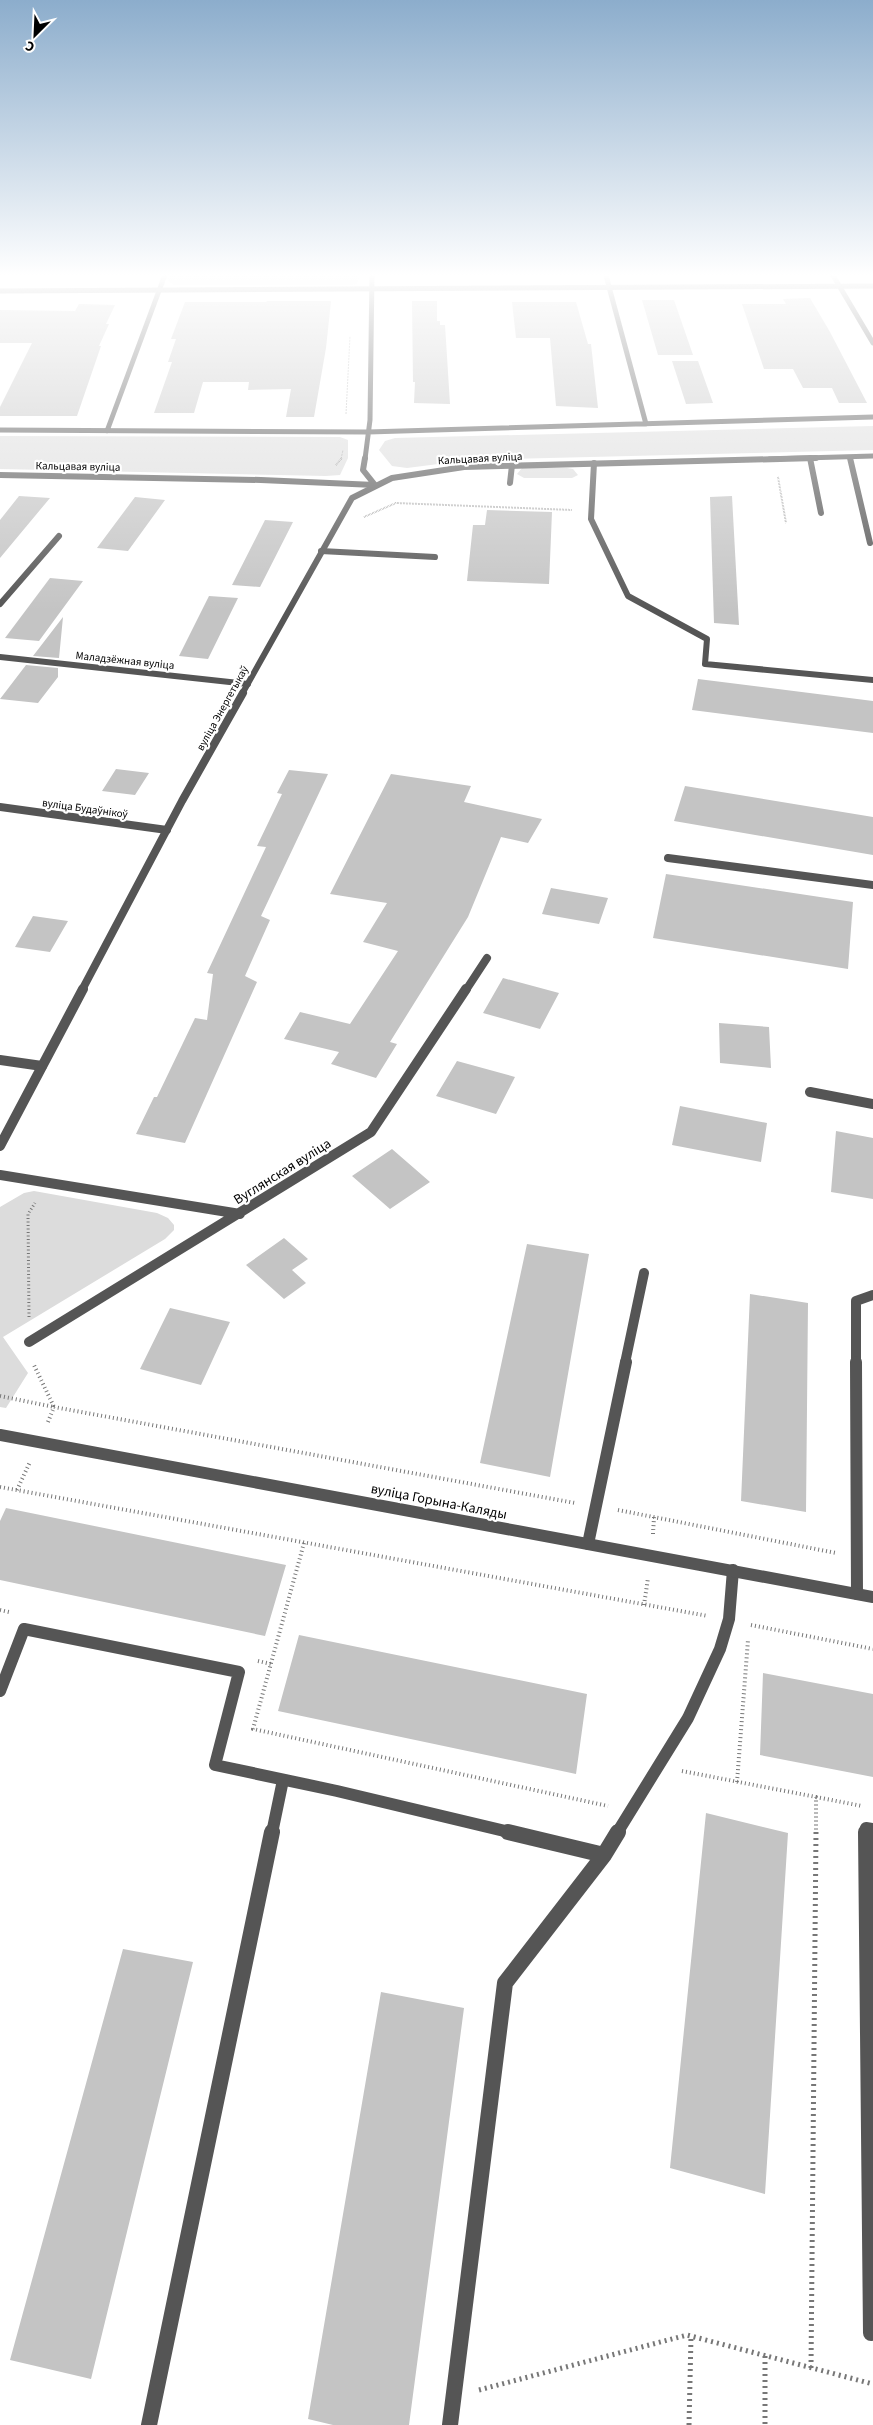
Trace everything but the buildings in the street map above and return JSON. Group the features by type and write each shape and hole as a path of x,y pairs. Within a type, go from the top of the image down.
{"street":[{"path":"107,431 124,385"},
{"path":"369,385 368,432 363,470 374,485"},
{"path":"636,385 646,424"},
{"path":"0,430 368,432 873,417"},
{"name":"Кальцавая вуліца","path":"0,474 374,485 392,478 436,470 594,463 873,456"},
{"path":"850,457 870,543"},
{"path":"810,458 821,513"},
{"path":"594,463 591,518 628,596 707,638 705,664 873,680"},
{"path":"510,483 512,466"},
{"name":"вуліца Энергетыкаў","path":"0,1146 167,830 321,551 352,498 374,485"},
{"path":"0,604 58,536"},
{"path":"321,551 435,557"},
{"name":"Маладзёжная вуліца","path":"0,657 248,684"},
{"name":"вуліца Будаўнікоў","path":"0,807 167,830"},
{"path":"668,858 873,885"},
{"name":"Вуглянская вуліца","path":"29,1342 371,1132 487,958"},
{"path":"0,1060 42,1066"},
{"path":"810,1092 873,1104"},
{"path":"0,1175 240,1214"},
{"path":"588,1544 644,1273"},
{"path":"857,1594 856,1301 873,1295"},
{"name":"вуліца Горына-Каляды","path":"0,1435 873,1597"},
{"path":"450,2425 505,1982 604,1855 688,1718 720,1649 729,1619 733,1570"},
{"path":"0,1690 24,1629 238,1672 214,1765 604,1855"},
{"path":"149,2425 283,1780"},
{"path":"871,2333 866,1828 873,1829"}],"path":[{"path":"777,475 786,523"},
{"path":"46,1182 28,1214 29,1342 32,1361 54,1407"},
{"path":"0,1396 596,1506 856,1557"},
{"path":"0,1487 644,1606 729,1619 873,1649"},
{"path":"304,1543 253,1729 631,1811"},
{"path":"737,1782 749,1624"},
{"path":"657,1767 873,1808"},
{"path":"811,2368 816,1797"},
{"path":"454,2397 687,2335 873,2384"},
{"path":"689,2425 692,2337"},
{"path":"765,2356 765,2425"}],"shaded area":[{"path":"873,426 873,450 470,460 407,468 392,466 379,450 385,441 395,438"},
{"path":"0,436 340,437 348,440 348,458 340,475 326,476 0,469"},
{"path":"522,468 567,468 573,469 578,475 572,478 524,478 517,474"},
{"path":"34,1191 157,1213 168,1218 174,1225 174,1230 165,1239 3,1337 28,1373 6,1408 0,1407 0,1207 24,1193"}]}
